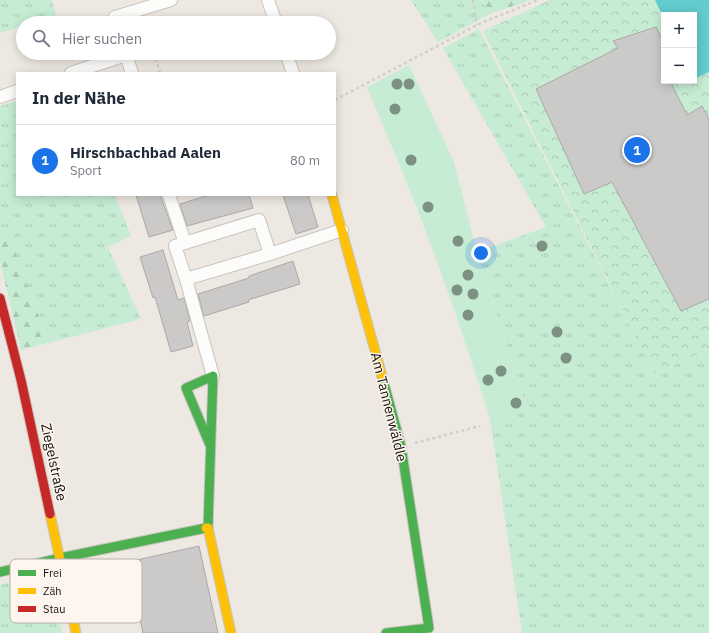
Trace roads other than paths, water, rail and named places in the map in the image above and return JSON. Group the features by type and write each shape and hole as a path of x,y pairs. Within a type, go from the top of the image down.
{"street":[{"path":"118,16 171,0"},
{"path":"268,0 274,16"},
{"path":"75,72 108,60"},
{"path":"127,60 132,72"},
{"path":"288,60 293,72"},
{"path":"0,97 16,91"},
{"path":"169,196 185,243"},
{"name":"Am Tannenwäldle","path":"332,196 401,446 429,628 386,633"},
{"path":"231,633 208,528 213,376 176,246 259,220 270,254"},
{"path":"186,279 270,254 342,230"},
{"name":"Ziegelstraße","path":"0,298 21,380 60,558"},
{"path":"210,445 186,388 213,376"},
{"path":"56,559 208,528"},
{"path":"0,572 10,570"},
{"name":"Ziegelstraße","path":"74,623 76,633"}],"water":[{"path":"655,0 709,0 709,72 697,78 697,12 661,13"}],"place":[{"name":"Hirschbachbad Aalen","path":"637,150"}]}
